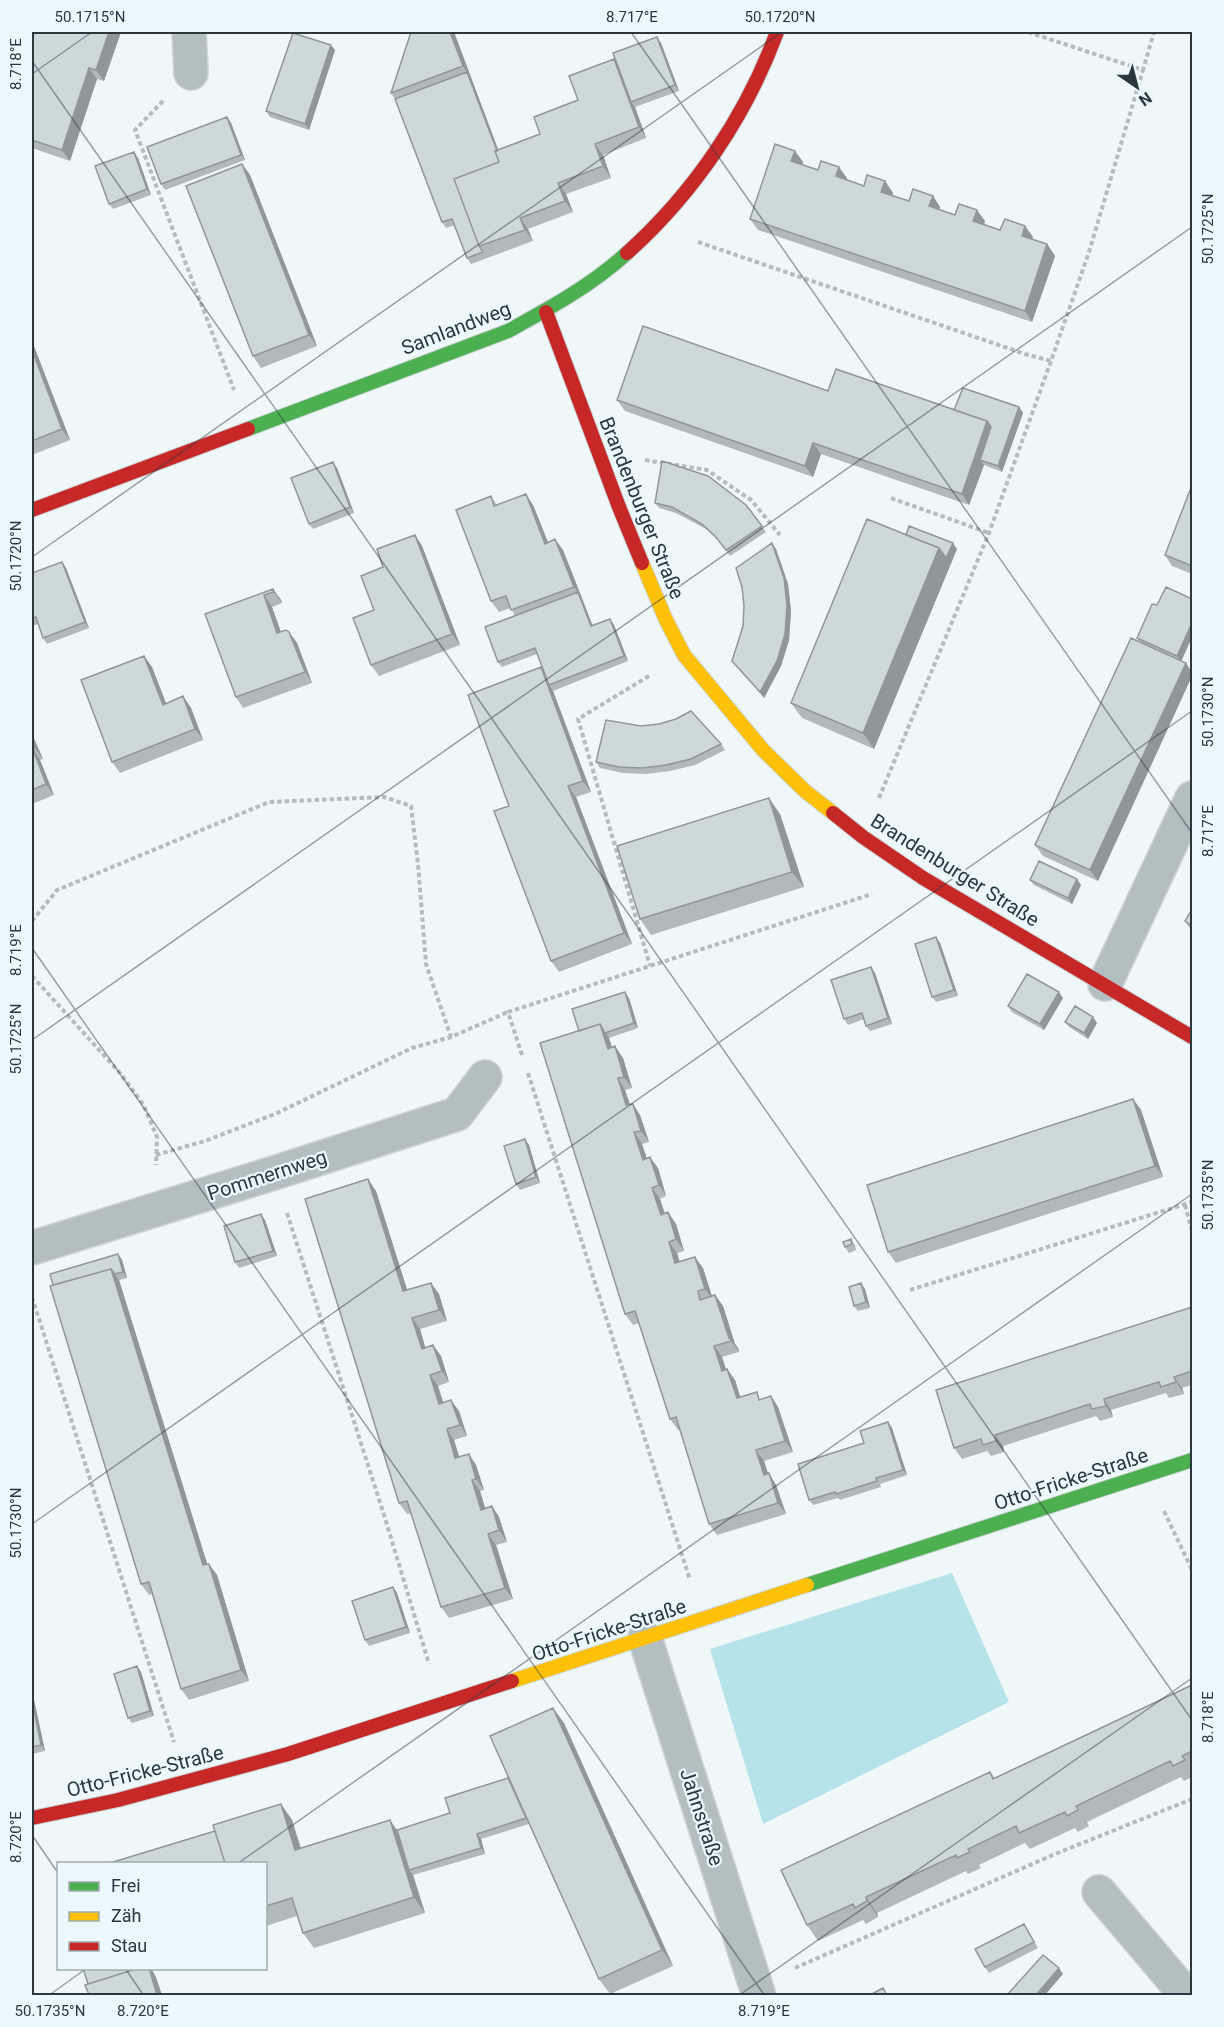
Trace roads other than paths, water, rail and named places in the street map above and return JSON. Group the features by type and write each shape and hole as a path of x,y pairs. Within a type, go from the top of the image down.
{"street":[{"path":"189,32 191,73"},
{"name":"Samlandweg","path":"32,510 508,331 576,294 606,272 656,228 698,178 723,142 777,32"},
{"name":"Brandenburger Straße","path":"546,312 644,569 684,655 707,686 763,750 805,791 863,837 923,878 1192,1037"},
{"path":"1105,984 1192,798"},
{"name":"Pommernweg","path":"32,1248 457,1114 485,1077"},
{"name":"Otto-Fricke-Straße","path":"32,1818 118,1800 288,1754 1192,1460"},
{"name":"Jahnstraße","path":"645,1638 757,1990"},
{"path":"1099,1892 1187,1995"}]}
